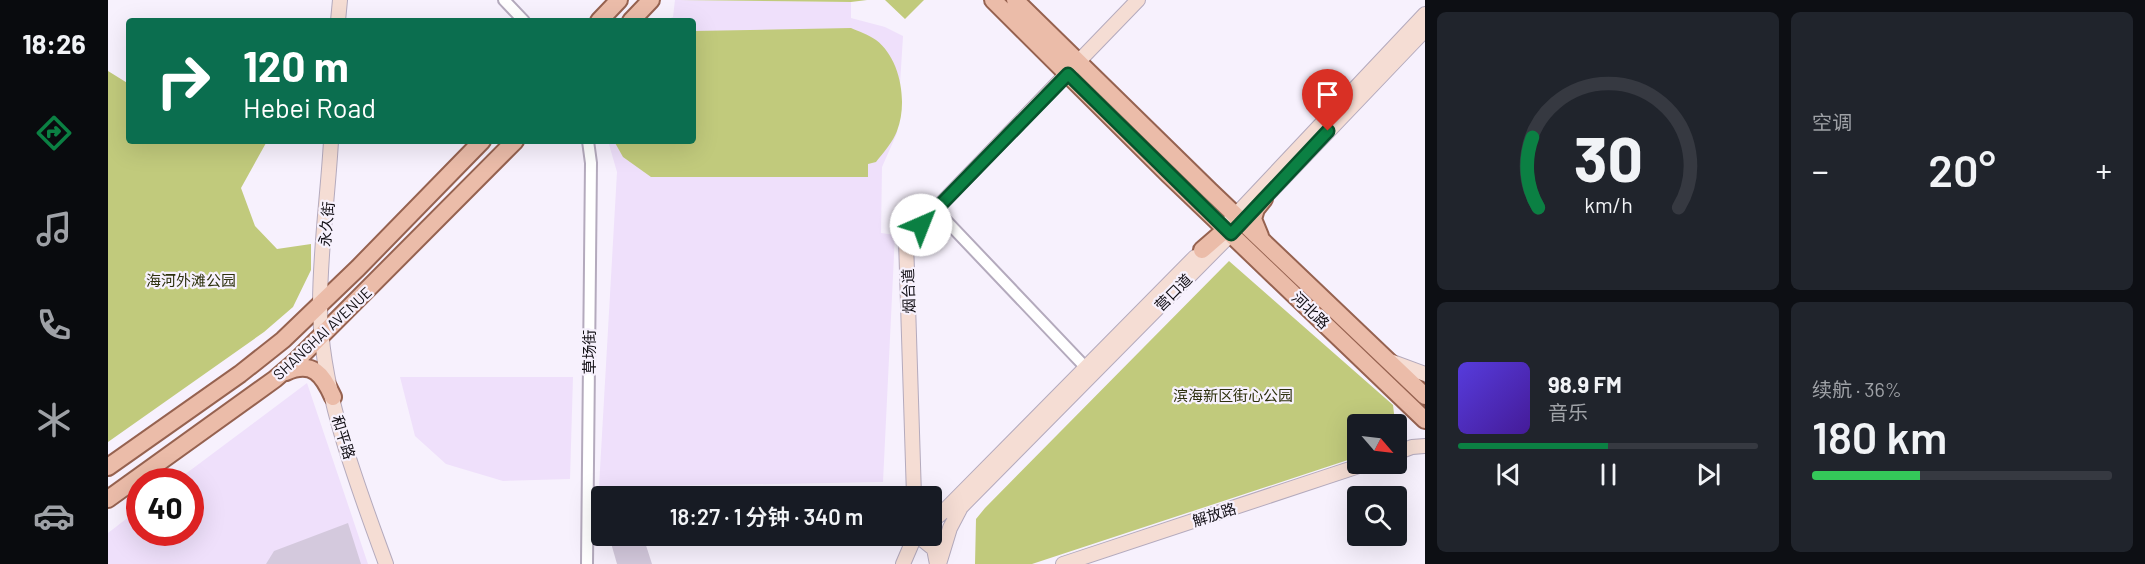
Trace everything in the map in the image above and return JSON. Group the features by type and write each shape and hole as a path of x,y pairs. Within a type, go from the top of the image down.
{"main road":[{"path":"602,18 620,0"},
{"path":"634,18 651,0"},
{"path":"993,0 1073,68 1232,226 1263,253"},
{"path":"1015,0 1073,68"},
{"name":"SHANGHAI AVENUE","path":"108,467 264,356 320,306 479,144"},
{"name":"SHANGHAI AVENUE","path":"108,499 275,379 323,336 512,144"},
{"path":"1203,196 1208,226 1205,253"},
{"path":"1261,196 1253,219 1263,253"},
{"path":"1205,253 1232,226"},
{"name":"河北路","path":"1263,253 1425,396"},
{"name":"河北路","path":"1263,253 1425,420"},
{"path":"275,379 294,369 310,369 321,375 333,397"}],"street":[{"path":"338,18 339,0"},
{"path":"504,0 521,18"},
{"name":"烟台道","path":"914,486 906,240 1138,0"},
{"path":"1261,196 1425,14"},
{"path":"1232,226 1425,30"},
{"name":"永久街","path":"320,306 331,144"},
{"name":"草场街","path":"587,564 591,163 588,144"},
{"path":"936,210 1089,371"},
{"path":"1205,253 1232,245 1263,253"},
{"name":"营口道","path":"938,564 950,528 962,507 1089,371 1205,253"},
{"name":"和平路","path":"320,306 325,367 368,514 386,564"},
{"path":"1385,359 1425,374"},
{"name":"营口道","path":"942,513 1089,371"},
{"path":"1407,449 1425,446"},
{"name":"解放路","path":"1063,564 1347,470"},
{"path":"904,562 911,546"},
{"path":"930,546 934,549 938,564"}],"shaded area":[{"path":"675,0 851,2 851,18 885,27 903,36 897,133 882,167 881,233 895,235 883,482 599,486 617,172 609,144 696,144 696,18 671,18 673,17"},
{"path":"400,377 573,377 570,479 503,481 446,464 415,436"},
{"path":"307,383 368,564 108,564 108,533 126,519 126,546 204,546 204,468 193,468"}],"green space":[{"path":"680,0 867,0 851,2"},
{"path":"885,0 924,0 905,19"},
{"path":"851,28 876,40 885,48 897,70 902,108 897,131 890,143 876,162 868,164 868,177 651,177 623,157 616,144 696,144 696,31"},
{"name":"海河外滩公园","path":"108,71 126,82 126,144 265,144 241,188 255,226 277,249 311,244 311,270 293,307 264,332 108,442"},
{"name":"滨海新区街心公园","path":"1229,261 1393,405 1394,414 1347,414 1347,460 1032,564 975,564 976,519"}],"building":[{"path":"348,523 361,564 266,564 274,551"},
{"path":"612,546 646,546 652,564 617,564"}],"route":[{"path":"921,225 1068,74 1231,234 1328,131"}]}
